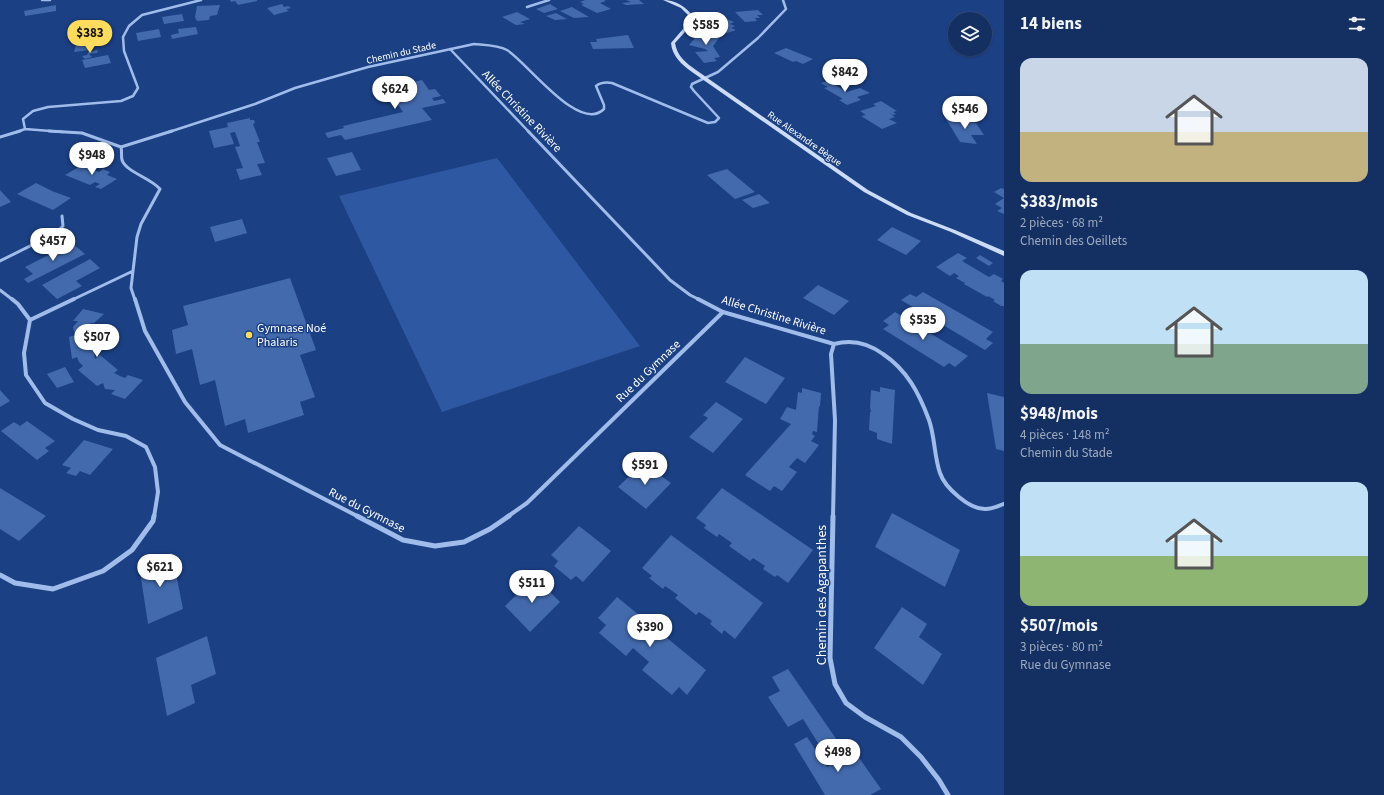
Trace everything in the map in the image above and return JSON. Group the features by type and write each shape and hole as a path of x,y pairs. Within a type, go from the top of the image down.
{"main road":[{"name":"Rue Alexandre Bègue","path":"665,0 683,7 692,17 691,22 673,43 673,47 675,52 686,64 703,78 866,191 909,214 953,231 1004,254"}],"street":[{"path":"42,0 50,0"},
{"path":"25,129 24,119 33,111 48,107 121,101 133,96 138,88 124,51 123,37 129,26 142,15 201,0"},
{"path":"527,7 549,0"},
{"path":"703,78 718,72 758,38 786,9 784,0"},
{"name":"Chemin du Stade","path":"122,147 255,104 295,88 368,67 474,44 483,44 507,50 570,107 585,114 601,112 604,109 604,105 596,86 601,82 605,82 612,83 708,123 715,122 719,118 691,87 692,84 703,78"},
{"name":"Allée Christine Rivière","path":"450,49 670,280 690,295 723,312 834,344 853,340 876,349 898,364 912,380 924,405 930,420 941,475 952,491 968,503 985,509 1004,504"},
{"path":"0,137 25,129 82,133 122,147 122,159 126,166 156,182 160,189 141,224 137,237 133,272 30,320"},
{"path":"0,261 56,233 63,226 62,216"},
{"name":"Rue du Gymnase","path":"133,272 131,288 145,331 185,402 220,445 403,540 435,546 464,542 490,529 527,503 723,312"},
{"path":"0,290 18,304 30,320 24,353 26,375 45,403 73,419 98,430 126,436 146,447 155,467 158,492 153,521 132,550 103,570 53,589 15,583 0,575"},
{"name":"Chemin des Agapanthes","path":"834,344 831,354 835,420 830,658 835,684 846,703 866,717 901,737 921,757 939,780 948,795"}],"shaded area":[{"path":"497,158 640,346 442,412 339,196"}],"building":[{"path":"230,0 257,1 238,5 235,1 231,2"},
{"path":"585,0 604,0 606,1 600,3 611,9 597,13 581,5 584,4 580,2"},
{"path":"626,0 639,0 644,4 626,5 622,3 631,2"},
{"path":"282,4 284,7 288,6 291,8 286,9 289,11 274,15 267,8"},
{"path":"550,4 558,9 544,13 536,9"},
{"path":"56,5 56,11 25,16 24,11"},
{"path":"220,5 217,15 210,16 209,20 197,21 195,17 197,6"},
{"path":"572,7 589,17 574,18 560,11"},
{"path":"758,10 763,15 757,15 760,18 755,18 757,21 745,22 735,12"},
{"path":"517,12 530,19 520,22 525,24 516,25 502,17"},
{"path":"556,13 567,19 555,20 546,16"},
{"path":"182,14 184,21 164,24 162,17"},
{"path":"724,18 734,22 730,24 735,26 731,28 736,30 727,33 708,25"},
{"path":"196,27 198,34 172,39 171,35 179,33 178,29"},
{"path":"159,29 161,37 138,41 136,33"},
{"path":"701,31 720,37 713,46 720,57 714,58 717,61 704,63 695,52 708,51 689,45"},
{"path":"628,35 634,48 593,49 590,42 597,42 596,39"},
{"path":"97,39 96,42 92,43 90,50 74,52 77,41"},
{"path":"786,48 813,59 803,64 796,61 793,62 774,53"},
{"path":"98,50 97,53 89,54 92,57 85,59 82,56 87,55 88,52"},
{"path":"108,55 111,63 85,68 82,60"},
{"path":"401,76 407,84 422,80 429,90 435,89 441,96 432,98 434,101 443,99 446,103 422,108 432,120 345,140 341,135 328,138 325,133 344,128 343,126 403,112 392,96 411,92 406,85 380,91 374,82"},
{"path":"828,81 847,92 860,88 870,93 857,97 861,100 847,105 839,100 843,99 824,88 828,87 821,83"},
{"path":"881,101 897,111 893,112 896,114 893,115 889,113 895,117 889,119 897,123 882,129 861,116 866,115 860,111 876,106 873,104"},
{"path":"250,118 250,120 254,120 255,123 253,124 260,142 257,142 265,163 257,164 262,175 240,180 236,169 243,168 235,147 240,146 235,132 230,133 234,144 214,148 209,131 228,127 227,123"},
{"path":"946,119 969,120 976,123 984,135 971,135 977,144 960,142"},
{"path":"352,152 361,170 336,176 327,158"},
{"path":"82,165 99,172 103,169 110,172 107,175 117,179 101,189 95,187 100,184 95,182 90,185 65,175"},
{"path":"727,169 755,192 735,199 707,175"},
{"path":"36,183 71,198 53,210 17,194"},
{"path":"1001,188 1004,189 1004,198 994,192"},
{"path":"0,190 11,202 0,207"},
{"path":"759,194 770,203 753,208 742,200"},
{"path":"1004,198 1004,214 997,211 1002,208 995,204"},
{"path":"242,219 247,233 215,242 210,227"},
{"path":"892,227 921,241 906,255 877,240"},
{"path":"72,243 85,254 28,283 24,279 33,274 25,267"},
{"path":"958,253 967,258 962,261 989,277 994,274 1003,279 1001,281 1004,283 1004,306 1001,306 993,301 995,300 964,284 965,283 956,278 959,276 954,273 950,276 936,267"},
{"path":"980,255 993,263 989,266 976,258"},
{"path":"90,259 100,268 76,281 82,286 57,299 42,285"},
{"path":"290,278 316,350 300,355 315,397 300,402 304,415 267,427 248,433 245,419 225,426 215,380 200,385 192,349 176,354 172,330 188,325 183,306"},
{"path":"818,285 849,301 834,315 803,298"},
{"path":"923,292 993,332 986,339 993,343 985,350 901,300 910,294 916,297"},
{"path":"83,309 104,314 94,323 91,323 90,327 90,331 96,329 101,349 94,351 95,359 100,355 118,370 114,373 125,378 128,375 143,380 125,399 111,394 115,390 105,389 103,383 97,386 78,370 83,366 77,357 72,359 69,337 75,335 73,327 78,321 73,321"},
{"path":"895,312 968,356 955,367 949,363 944,367 883,329 889,325 883,321"},
{"path":"745,357 785,378 766,404 725,382"},
{"path":"65,367 74,382 57,388 47,374"},
{"path":"880,387 895,390 892,444 877,439 877,433 869,430 871,390 880,392"},
{"path":"802,388 821,393 817,432 813,431 812,434 815,436 811,441 819,445 805,463 797,458 789,467 797,472 782,491 774,486 770,491 745,475 791,424 780,419 787,407 796,410 798,392 802,393"},
{"path":"0,390 10,401 0,407"},
{"path":"987,393 1004,397 1004,451 996,449"},
{"path":"716,402 743,419 713,453 689,437 708,418 703,415"},
{"path":"27,421 55,441 45,448 49,451 37,460 1,431 14,422 20,426"},
{"path":"84,440 113,449 90,475 80,471 76,476 66,473 71,468 62,465"},
{"path":"643,463 671,483 646,509 618,487"},
{"path":"0,488 46,516 19,541 0,529"},
{"path":"722,488 813,550 788,583 777,575 775,577 763,569 765,566 753,558 750,561 729,546 732,543 719,534 717,537 704,528 706,525 696,518"},
{"path":"892,513 960,550 945,587 875,547"},
{"path":"579,526 611,551 583,582 576,576 571,580 554,566 558,561 551,555"},
{"path":"671,535 763,603 735,639 724,630 722,634 710,624 712,621 699,612 696,615 675,598 678,595 665,586 663,589 649,578 652,576 642,568"},
{"path":"172,553 183,609 148,624 139,565"},
{"path":"535,577 560,602 530,632 505,606"},
{"path":"617,597 706,670 687,695 679,687 672,695 642,670 649,662 633,648 626,656 599,633 606,625 598,618"},
{"path":"902,607 927,624 919,637 942,654 923,685 874,648"},
{"path":"207,636 216,674 191,685 195,703 167,716 156,658"},
{"path":"788,669 839,743 823,751 803,719 788,727 768,697 780,691 772,677"},
{"path":"807,737 827,767 855,752 881,789 870,795 825,795 794,744"}],"place":[{"name":"Gymnase Noé Phalaris","path":"249,335"}]}
